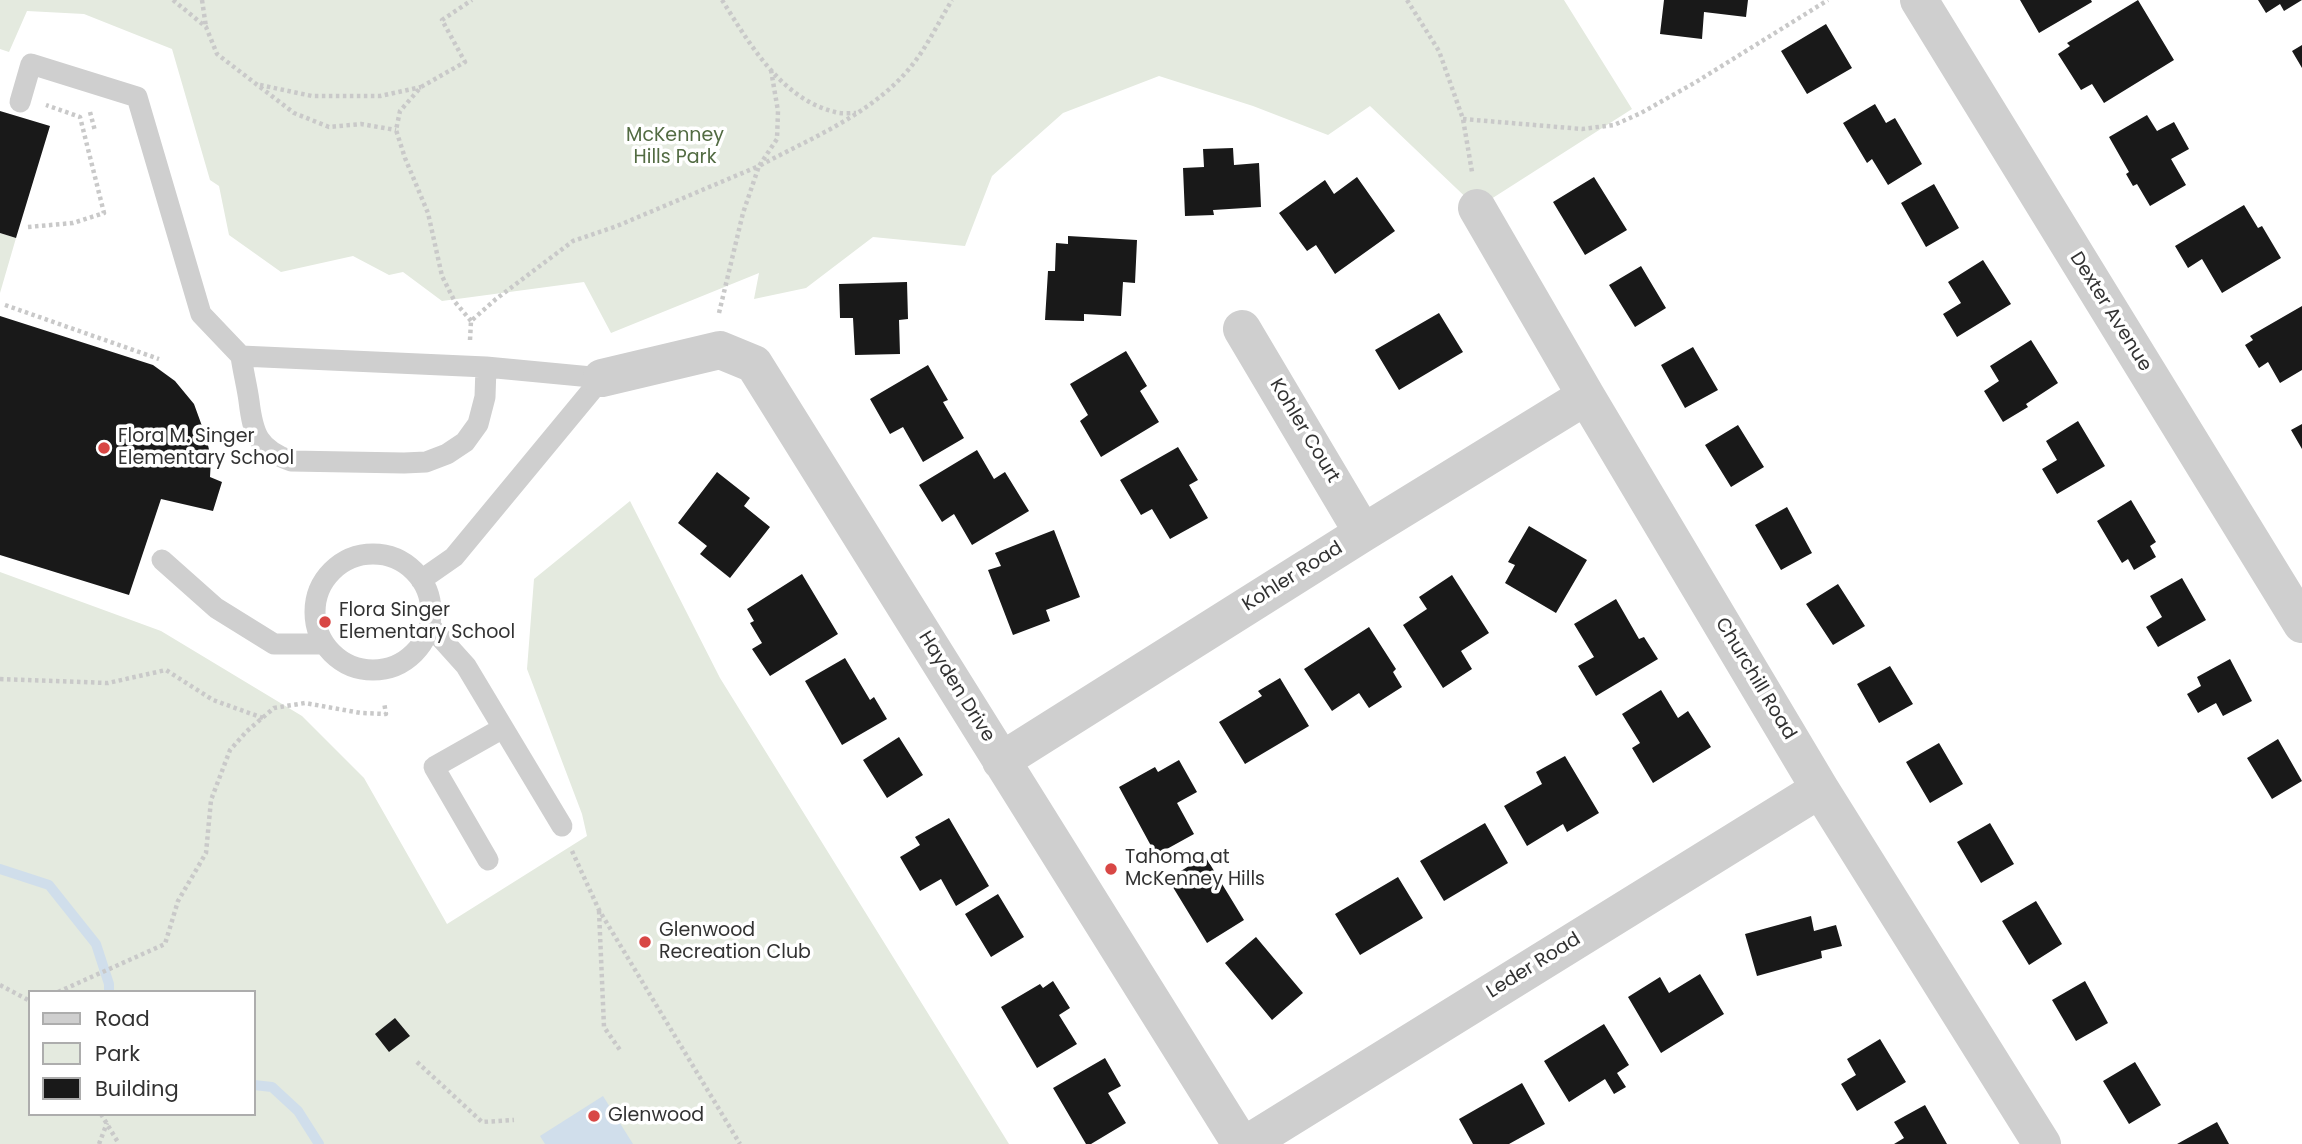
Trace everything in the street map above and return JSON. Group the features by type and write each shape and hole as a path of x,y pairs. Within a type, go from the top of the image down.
{"street":[{"name":"Dexter Avenue","path":"1919,0 2302,624"},
{"name":"Churchill Road","path":"1477,208 1820,789 2042,1144"},
{"name":"Kohler Court","path":"1242,329 1363,533"},
{"name":"Hayden Drive","path":"602,378 720,350 754,364 1241,1144"},
{"name":"Kohler Road","path":"1001,761 1586,396"},
{"name":"Leder Road","path":"1247,1144 1820,789"}],"lane":[{"path":"20,102 31,64 137,97 201,314 241,356 250,419 255,434 264,446 277,456 291,461 426,462 447,454 465,442 478,424 485,397 485,367"},
{"path":"241,356 485,367 602,378"},
{"path":"421,580 454,557 602,378"},
{"path":"369,554 389,556 407,565 421,580 430,606 430,626 424,640 412,655 395,666 376,671 356,668 338,659 324,644 316,626 315,606 321,586 332,570 350,559 369,554"},
{"path":"162,560 216,608 274,644 324,644"},
{"path":"430,626 466,666 562,826"},
{"path":"488,860 434,767 503,727"}],"path":[{"path":"173,0 206,27"},
{"path":"202,0 206,27 217,54 294,113 329,127 360,124 396,130"},
{"path":"256,83 312,96 380,96 421,87 465,62 442,20 472,0"},
{"path":"722,0 771,71 790,89 812,103 836,113 859,113"},
{"path":"469,347 471,321 573,241 617,226 759,166 859,113 892,88 911,67 952,0"},
{"path":"1407,0 1439,51 1463,119 1477,208"},
{"path":"1463,119 1582,129 1614,125 1696,82 1828,0"},
{"path":"719,313 743,213 759,166 777,139 778,111 771,71"},
{"path":"421,87 400,111 396,130 428,213 442,276 455,302 471,321"},
{"path":"28,227 73,223 104,213 80,117 43,104 46,95"},
{"path":"88,107 95,131"},
{"path":"5,305 159,359"},
{"path":"0,679 108,683 166,670 213,700 264,718"},
{"path":"61,990 165,944 178,901 206,853 211,800 230,750 247,731 274,708 305,703 361,713 386,714 384,702"},
{"path":"575,859 598,910 740,1144"},
{"path":"598,910 604,1027 620,1051"},
{"path":"0,985 28,1000"},
{"path":"417,1062 482,1122 514,1120"},
{"path":"102,1116 118,1144"},
{"path":"99,1144 107,1123"}],"green space":[{"name":"McKenney Hills Park","path":"0,0 1564,0 1632,109 1477,208 1370,106 1328,135 1253,106 1159,76 1063,113 992,176 965,246 873,237 806,288 754,299 759,273 611,333 584,282 442,301 403,272 389,275 353,256 281,272 229,235 219,186 210,180 172,49 84,14 27,11 9,52 0,49"},
{"path":"0,233 16,238 0,293"},
{"path":"630,501 720,678 1009,1144 0,1144 0,572 161,631 302,716 364,778 447,924 587,836 582,814 527,669 534,579"}],"water":[{"name":"Glenwood","path":"603,1096 633,1144 545,1144 540,1136"}],"building":[{"path":"1664,0 1748,0 1746,17 1704,12 1702,39 1660,34"},
{"path":"2020,0 2091,0 2092,2 2039,33"},
{"path":"2138,0 2174,60 2104,103 2092,84 2081,90 2058,54 2070,46 2067,43"},
{"path":"2258,0 2302,0 2284,11 2280,4 2266,13"},
{"path":"1826,24 1852,68 1807,94 1781,51"},
{"path":"2302,45 2302,68 2292,51"},
{"path":"1875,104 1886,123 1895,118 1922,164 1888,185 1872,159 1867,163 1843,123"},
{"path":"0,111 50,126 16,238 0,233"},
{"path":"2147,115 2157,131 2174,122 2189,149 2171,159 2186,185 2150,206 2137,184 2133,186 2126,174 2129,172 2109,137"},
{"path":"1233,148 1234,165 1259,163 1261,207 1213,210 1214,215 1185,216 1183,168 1204,167 1203,149"},
{"path":"1357,177 1395,231 1335,274 1316,245 1307,251 1279,213 1325,180 1334,194"},
{"path":"1594,177 1627,230 1585,255 1553,202"},
{"path":"1934,184 1959,228 1926,247 1901,203"},
{"path":"2244,205 2258,228 2262,226 2281,258 2222,293 2202,259 2188,268 2175,246"},
{"path":"1068,236 1137,240 1135,283 1123,282 1121,316 1084,314 1084,321 1045,320 1048,271 1055,271 1056,243 1068,244"},
{"path":"1983,260 2011,304 1957,337 1943,314 1961,303 1948,282"},
{"path":"1641,266 1666,308 1635,327 1609,285"},
{"path":"907,282 908,319 899,320 900,354 855,355 853,318 840,318 839,284"},
{"path":"2302,306 2302,370 2280,383 2268,362 2259,368 2245,345 2253,340 2250,336"},
{"path":"1439,313 1463,352 1399,390 1375,350"},
{"name":"Flora M. Singer Elementary School","path":"0,316 153,365 175,381 194,404 211,458 210,477 222,482 213,511 161,499 129,595 0,555"},
{"path":"2031,340 2058,383 2026,404 2028,407 2003,422 1984,391 1999,381 1990,366"},
{"path":"1693,347 1718,390 1685,408 1661,365"},
{"path":"1126,351 1147,386 1140,391 1159,422 1101,457 1080,421 1088,415 1070,384"},
{"path":"928,365 948,400 943,402 964,438 923,462 903,427 890,434 870,399"},
{"path":"2078,421 2105,466 2057,494 2042,469 2057,460 2046,441"},
{"path":"2302,424 2302,449 2291,430"},
{"path":"1738,425 1764,467 1731,487 1705,445"},
{"path":"1178,447 1198,480 1189,485 1208,518 1170,539 1152,509 1141,515 1120,480"},
{"path":"977,450 994,479 1005,472 1029,511 972,545 954,514 942,522 919,485"},
{"path":"717,472 750,498 744,506 770,527 730,578 700,554 707,546 678,523"},
{"path":"2131,500 2156,542 2150,546 2156,557 2134,570 2128,559 2122,563 2097,521"},
{"path":"1787,507 1812,553 1781,570 1755,525"},
{"path":"1529,526 1587,560 1556,613 1505,583 1515,565 1508,562"},
{"path":"1054,530 1080,597 1046,610 1050,621 1013,635 988,570 1001,566 995,553"},
{"path":"802,574 838,634 770,676 752,649 762,643 750,623 754,621 747,609"},
{"path":"1452,575 1489,633 1461,651 1472,669 1443,688 1403,625 1427,609 1419,597"},
{"path":"2182,578 2206,620 2158,647 2146,627 2162,617 2150,596"},
{"path":"1838,584 1865,626 1833,645 1806,604"},
{"path":"1616,599 1639,639 1644,637 1658,659 1596,696 1578,666 1594,657 1574,624"},
{"path":"1369,627 1396,669 1393,672 1402,687 1369,708 1359,693 1332,711 1304,669"},
{"path":"845,658 870,700 874,697 887,719 842,745 805,681"},
{"path":"2230,659 2252,701 2223,716 2216,703 2198,713 2187,694 2201,686 2197,677"},
{"path":"1890,666 1913,704 1879,723 1857,684"},
{"path":"1280,678 1309,726 1245,764 1219,722 1262,696 1258,691"},
{"path":"1661,690 1678,718 1688,711 1711,747 1653,783 1632,748 1640,743 1622,714"},
{"path":"899,737 923,775 887,798 863,760"},
{"path":"2278,739 2302,781 2272,799 2247,758"},
{"path":"1939,743 1963,784 1930,803 1906,762"},
{"path":"1565,756 1599,813 1567,832 1563,824 1527,846 1504,806 1542,784 1536,772"},
{"path":"1179,760 1197,792 1177,803 1194,834 1156,855 1119,787 1155,767 1158,772"},
{"path":"949,818 989,886 956,906 941,879 920,891 900,857 920,845 915,837"},
{"path":"1485,823 1508,863 1444,901 1420,861"},
{"path":"1990,823 2014,864 1981,883 1957,842"},
{"path":"1205,856 1244,920 1207,943 1168,879"},
{"path":"1398,877 1423,918 1360,955 1335,914"},
{"path":"998,894 1024,937 991,957 965,914"},
{"path":"2036,901 2062,944 2029,965 2002,921"},
{"path":"1811,916 1814,931 1836,925 1842,946 1821,951 1822,958 1757,976 1745,934"},
{"path":"1256,937 1303,993 1272,1020 1225,963"},
{"path":"1700,974 1724,1014 1661,1053 1628,997 1660,977 1669,993"},
{"path":"1053,981 1070,1008 1059,1015 1077,1044 1037,1068 1001,1007 1040,984 1043,988"},
{"path":"2085,981 2108,1023 2076,1041 2052,1000"},
{"path":"395,1018 410,1036 389,1052 375,1034"},
{"path":"1604,1024 1629,1065 1617,1073 1626,1087 1614,1094 1605,1079 1569,1102 1544,1061"},
{"path":"1880,1039 1906,1082 1857,1111 1841,1084 1856,1075 1847,1059"},
{"path":"1105,1058 1121,1086 1108,1093 1126,1123 1091,1144 1086,1144 1053,1088"},
{"path":"2135,1062 2161,1105 2129,1124 2103,1081"},
{"path":"1522,1083 1545,1124 1509,1144 1473,1144 1459,1119"},
{"path":"1925,1105 1947,1144 1894,1144 1904,1138 1894,1122"},
{"path":"2217,1122 2229,1144 2177,1144"}],"waterway":[{"path":"0,869 49,885 96,944 109,990"},
{"path":"256,1085 272,1087 298,1111 319,1144"}],"place":[{"name":"Flora M. Singer Elementary School","path":"104,448"},
{"name":"Flora Singer Elementary School","path":"325,622"},
{"name":"Tahoma at McKenney Hills","path":"1111,869"},
{"name":"Glenwood Recreation Club","path":"645,942"},
{"name":"Glenwood","path":"594,1116"}]}
